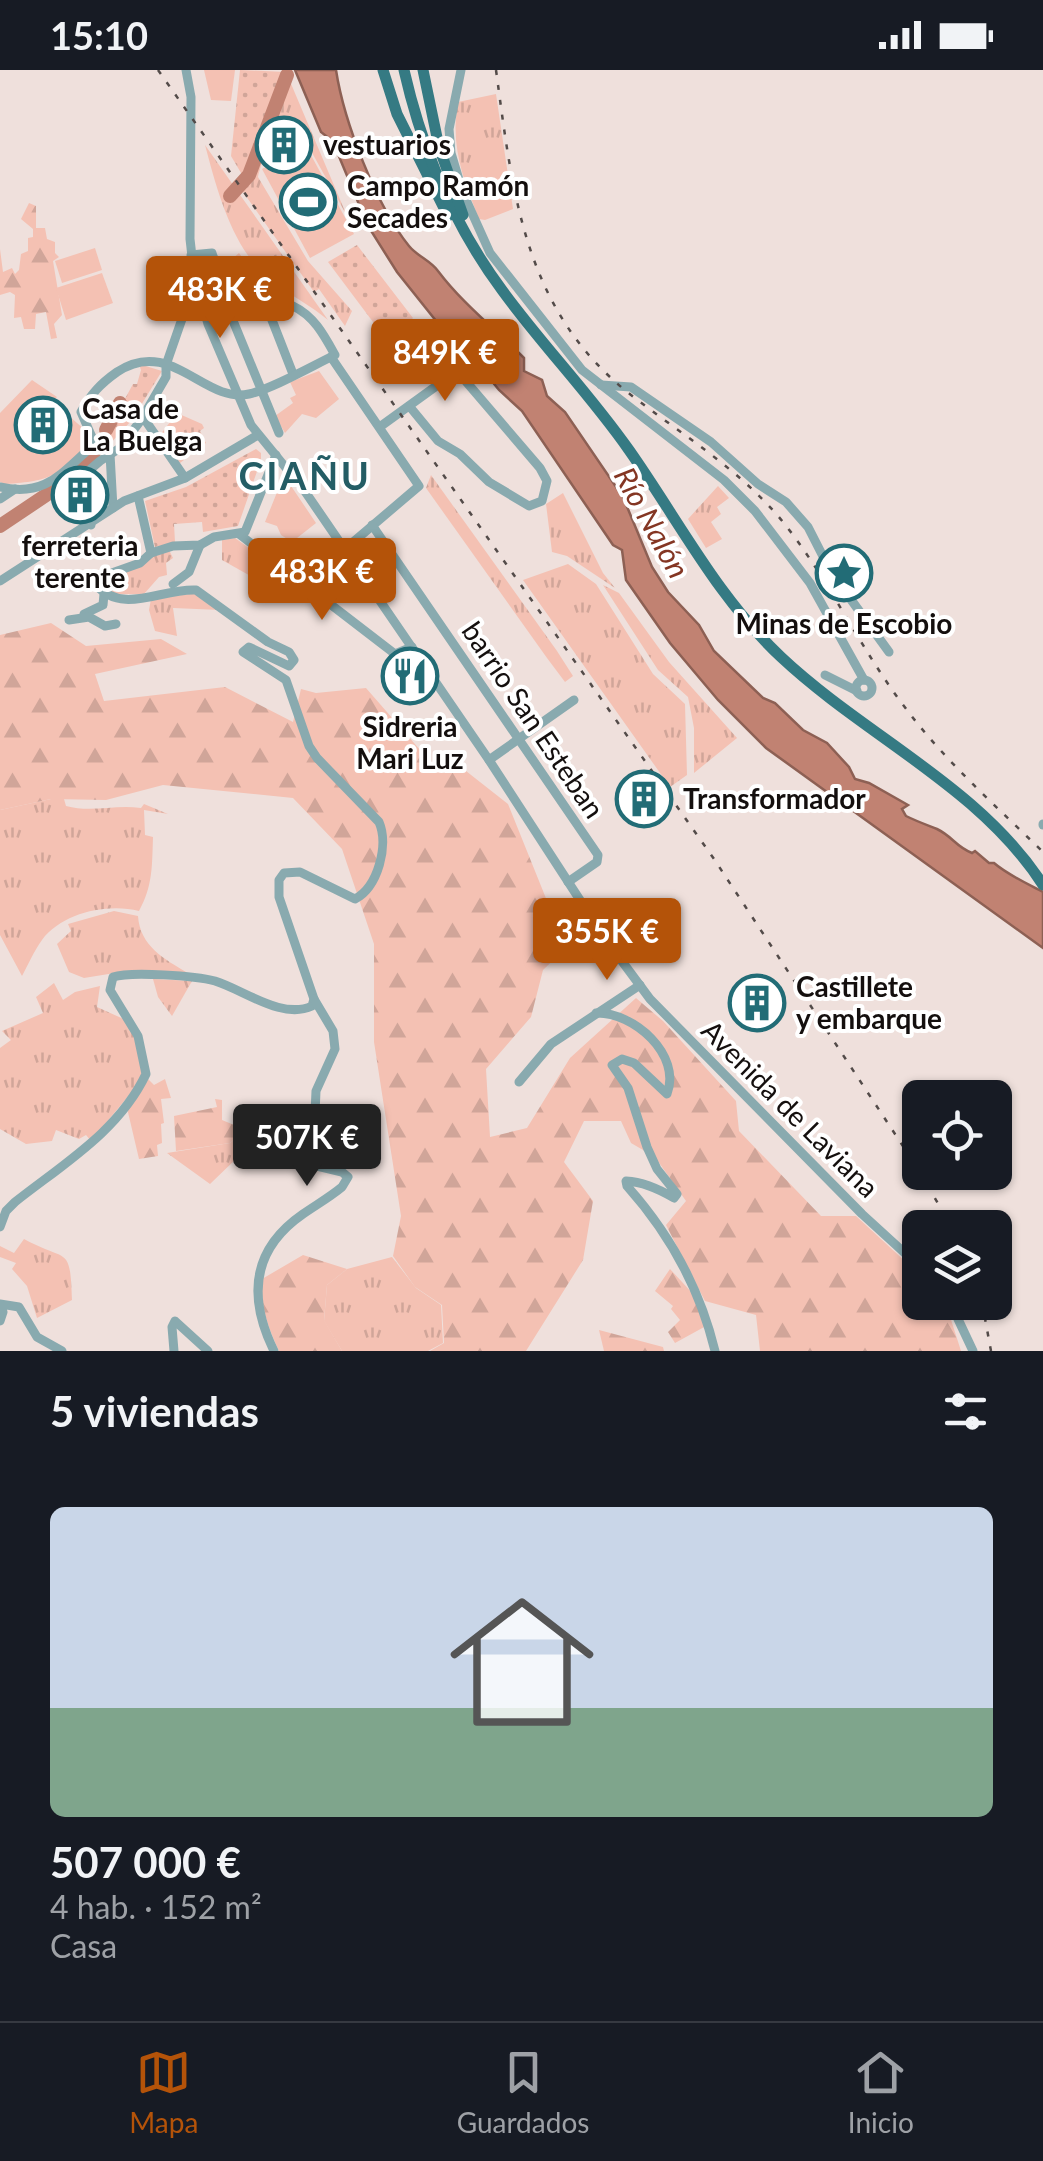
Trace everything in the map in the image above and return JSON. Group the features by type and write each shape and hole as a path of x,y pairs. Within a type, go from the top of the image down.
{"main road":[{"path":"383,70 397,114 438,200 471,252 482,261"},
{"path":"404,70 427,151 482,261 602,413 695,554 748,624 784,659 980,812 1017,848 1043,885"},
{"path":"423,70 439,147 468,238"}],"street":[{"name":"Avenida de Laviana","path":"186,70 196,285 236,394 258,436 296,478 640,985 694,1046 902,1251"},
{"path":"462,70 449,140 456,172 490,253 582,370 724,480 756,511 810,583 856,685 824,675"},
{"path":"192,256 212,253 227,306 278,433"},
{"path":"221,280 232,288 292,305 309,316 419,486 345,549"},
{"path":"91,525 64,492 120,448 143,417 166,377 166,364 196,285"},
{"path":"263,297 293,374"},
{"path":"110,454 95,444 82,412 97,386 138,362 166,364 236,394 248,395 333,356"},
{"path":"381,426 457,371 540,468 547,482 545,496 536,504 520,502 438,442 410,406"},
{"path":"601,385 631,387 711,442 758,484 786,502 808,527 831,572 888,652"},
{"path":"143,417 185,478"},
{"path":"0,581 113,508 185,478 258,436"},
{"path":"0,487 46,486 66,474 95,444"},
{"path":"110,454 113,508"},
{"path":"116,624 105,626 89,616 69,620 103,604 104,594 95,580 140,563 151,553 173,546 200,545 248,528 276,455"},
{"path":"0,500 17,488"},
{"path":"138,496 151,553"},
{"name":"barrio San Esteban","path":"372,526 598,855 596,862 568,882"},
{"path":"238,534 395,654 412,647"},
{"path":"173,584 189,572 200,545"},
{"path":"104,594 129,600 196,590 293,656 289,666 249,647 243,652 286,680 309,746 372,813 384,839 367,889 355,899 300,872 284,873 279,880 279,897 314,998 333,1031 335,1049 316,1091 313,1159 318,1166 348,1177 342,1188 285,1230 262,1267 256,1297 274,1351"},
{"path":"489,760 574,700"},
{"path":"0,1228 15,1202 95,1141 142,1083 146,1074 142,1050 130,1020 110,990 114,977 134,974 201,978 294,1010 312,1006 314,998"},
{"path":"519,1082 551,1044 640,985"},
{"path":"596,1013 626,1018 654,1041 671,1071 667,1094 634,1063 622,1059 612,1065 628,1088 657,1169 678,1194 674,1198 650,1186 626,1181 655,1218 706,1312 715,1351"},
{"path":"0,1304 0,1321"},
{"path":"0,1304 20,1308 37,1337 62,1351"},
{"path":"958,1320 973,1351"},
{"path":"174,1351 172,1326 176,1321 208,1351"}],"green space":[{"path":"204,70 235,70 231,101 211,100"},
{"path":"240,70 286,72 244,178 231,156"},
{"path":"289,79 347,216 300,131 284,130 274,138 258,177 308,261 352,311 345,326 319,289 314,292 243,192 267,142"},
{"path":"496,94 513,209 485,220 479,219 463,176 456,118 458,102"},
{"path":"205,145 328,320 274,282 248,255 225,210"},
{"name":"Campo Ramón Secades","path":"306,146 354,234 310,258 262,169"},
{"path":"29,203 36,206 36,228 45,228 59,257 53,261 62,315 54,324 57,338 51,339 46,312 36,314 35,329 24,329 21,317 14,318 15,295 0,295 0,249 3,272 12,268 15,274 21,254 28,251 28,238 33,237 33,229 21,219"},
{"path":"357,245 413,318 407,325 420,341 428,336 453,368 446,374 420,342 400,358 328,262"},
{"path":"95,248 102,270 62,283 55,261"},
{"path":"239,253 253,273 280,296 231,277 226,264"},
{"path":"102,273 113,303 66,320 56,288"},
{"path":"139,364 162,371 132,420 108,446 102,441 133,384 137,384"},
{"path":"319,371 339,399 316,418 302,414 285,433 275,416 293,403 290,398 296,395 290,382"},
{"path":"32,380 57,397 50,405 85,430 90,441 54,474 5,484 0,482 0,413"},
{"path":"177,413 202,424 204,428 200,431 206,443 180,463 160,435"},
{"path":"256,449 261,460 238,526 203,532 202,522 174,524 175,542 155,547 145,501 186,487"},
{"path":"431,475 557,651 573,676 565,682 426,488"},
{"path":"289,483 316,523 292,542 281,535 277,526 265,522 280,485"},
{"path":"718,486 729,498 717,507 721,514 711,522 722,539 706,548 688,519"},
{"path":"563,493 603,573 615,588 567,556 552,552 546,504"},
{"path":"235,538 267,561 254,578 222,560 222,540"},
{"path":"169,550 173,558 166,563 167,575 159,577 144,594 112,594 99,583 153,554"},
{"path":"568,564 596,584 653,674 685,704 687,775 670,787 523,580"},
{"path":"603,585 619,593 669,662 737,738 694,773 694,728 688,697 658,670"},
{"path":"197,593 220,610 173,608 177,636 155,631 149,610 151,599"},
{"path":"51,623 86,646 161,639 187,654 95,674 104,701 225,687 293,722 301,689 316,693 366,688 435,767 452,760 508,804 566,948 543,970 531,1017 486,1069 490,1137 527,1128 570,1058 636,998 663,1021 736,1101 739,1131 821,1216 856,1216 902,1258 902,1320 951,1320 961,1351 760,1351 756,1315 705,1301 666,1225 686,1201 655,1157 631,1143 621,1121 584,1121 564,1162 593,1201 583,1260 526,1351 430,1351 444,1343 442,1305 415,1287 393,1256 401,1216 374,1042 374,944 342,849 293,798 163,785 106,800 51,799 0,810 0,635"},
{"path":"64,799 66,806 85,809 141,808 144,804 168,814 144,810 145,835 153,837 149,884 139,911 113,908 86,912 61,923 42,940 22,976 0,935 0,810"},
{"path":"114,911 138,916 148,944 188,973 127,971 84,978 69,972 57,944 71,931 68,924"},
{"path":"153,979 192,981 172,1016 158,997"},
{"path":"54,983 63,1000 75,992 100,986 97,1007 128,1021 145,1067 135,1088 91,1141 86,1135 79,1139 56,1130 52,1141 26,1144 0,1129 0,1048 11,1040 2,1031 43,1013 36,997"},
{"path":"146,1077 154,1085 165,1079 171,1098 161,1099 164,1123 158,1156 139,1159 127,1108"},
{"path":"215,1099 222,1100 222,1120 239,1127 236,1138 230,1143 176,1151 174,1116 217,1107"},
{"path":"236,1138 247,1138 237,1158 210,1184 167,1153 230,1143"},
{"path":"24,1239 64,1258 70,1270 72,1300 37,1318 27,1286 12,1269 16,1263 0,1257 0,1246 14,1253"},
{"path":"303,1255 347,1269 327,1285 324,1320 342,1351 279,1351 271,1333 262,1279"},
{"path":"392,1257 416,1288 441,1305 443,1343 428,1351 342,1351 324,1321 327,1285 347,1269"},
{"path":"670,1269 695,1296 706,1326 675,1343 668,1332 680,1320 671,1309 673,1306 655,1291"},
{"path":"599,1330 663,1347 664,1351 604,1351"}],"shaded area":[{"name":"Río Nalón","path":"295,70 336,70 363,162 397,229 412,250 435,267 524,358 524,371 542,380 547,396 565,412 623,497 652,567 668,592 699,625 714,651 763,698 775,703 803,730 827,743 855,779 908,805 902,809 906,816 942,832 967,851 975,851 989,863 1043,892 1043,948 766,748 718,700 670,643 626,580 622,550 613,545 522,411 449,337 397,272 368,226 338,154 321,132"}],"waterway":[{"path":"230,196 249,175 287,75"},
{"path":"106,430 120,403"},
{"path":"0,526 64,483 94,453"}],"railway":[{"path":"158,70 714,859 902,1145"},
{"path":"496,70 518,206 546,288 567,326 595,362 631,395 733,472 770,507 803,549 891,688 922,729 1043,852"},
{"path":"930,1190 942,1210"},
{"path":"985,1320 991,1351"}],"place":[{"name":"vestuarios","path":"284,145"},
{"name":"Campo Ramón Secades","path":"308,202"},
{"name":"Casa de La Buelga","path":"43,425"},
{"name":"ferreteria terente","path":"80,495"},
{"name":"Minas de Escobio","path":"844,573"},
{"name":"Sidreria Mari Luz","path":"410,676"},
{"name":"Transformador","path":"644,799"},
{"name":"Castillete y embarque","path":"757,1003"}],"district":[{"name":"CIAÑU","path":"305,477"}]}
